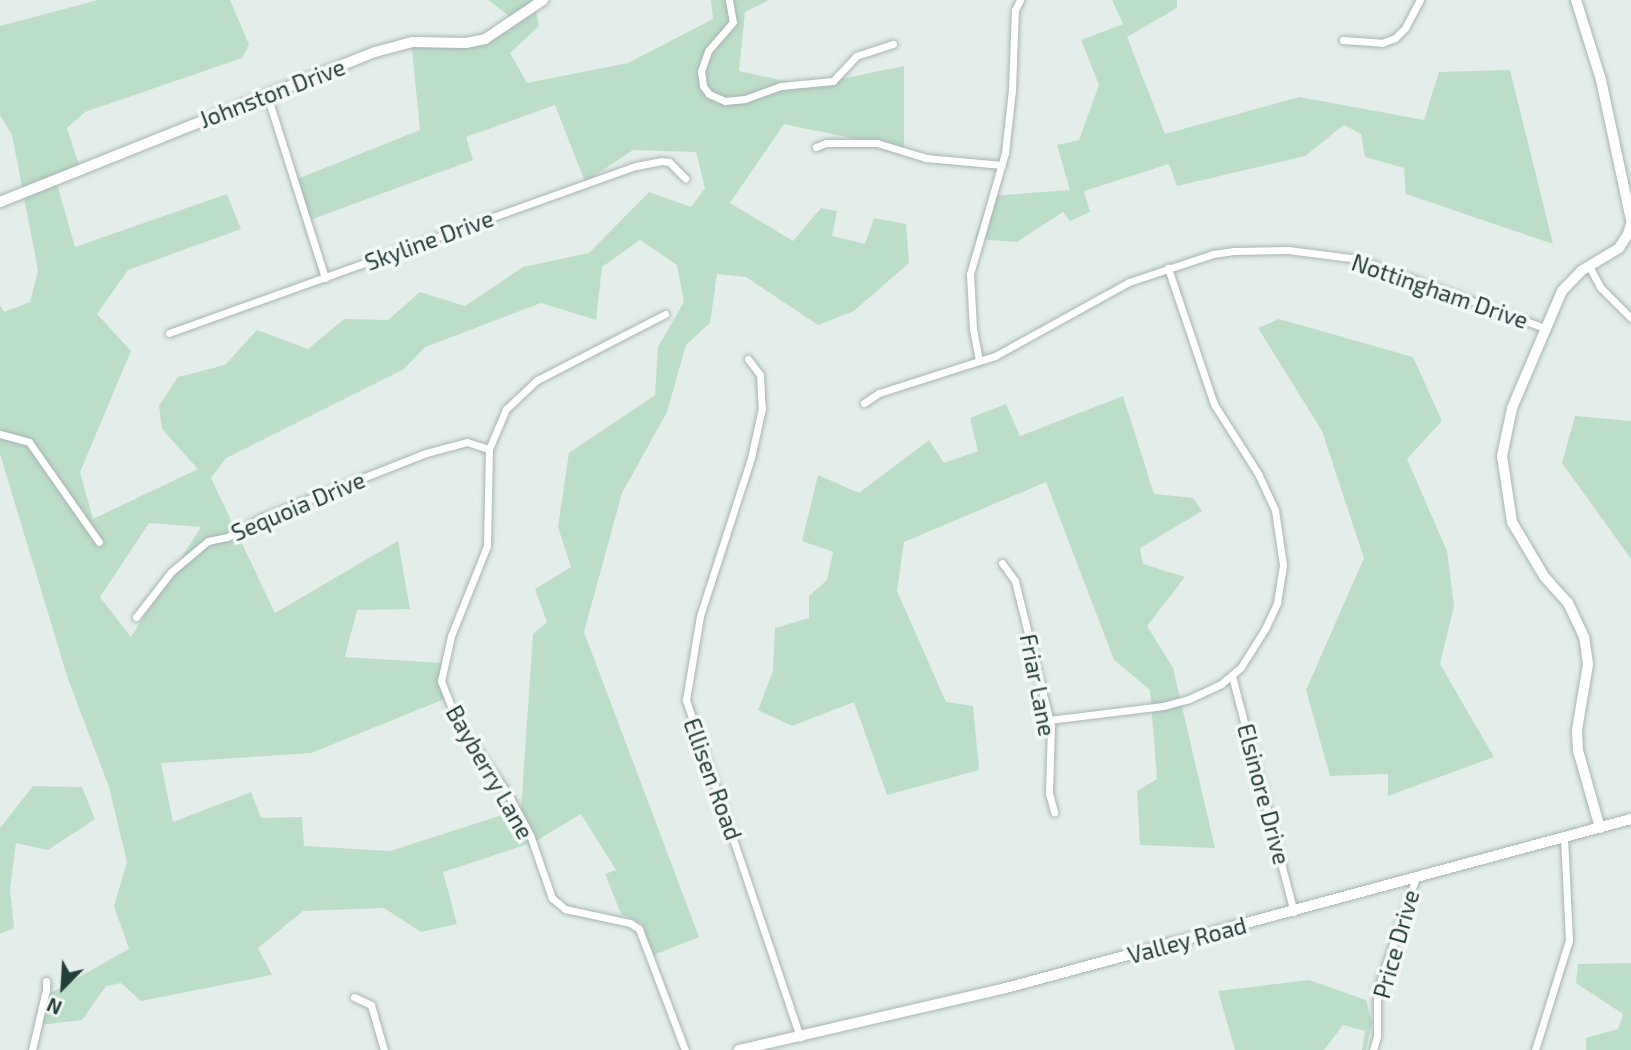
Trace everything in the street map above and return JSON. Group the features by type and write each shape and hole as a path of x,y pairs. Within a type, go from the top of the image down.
{"street":[{"name":"Johnston Drive","path":"0,202 83,172 267,95 393,47 413,42 466,43 485,39 543,0"},
{"path":"729,0 733,22 708,51 701,71 703,86 709,94 725,102 745,100 780,86 833,80 856,56 893,44"},
{"path":"979,360 973,329 970,274 976,245 1002,165 1012,90 1016,10 1020,0"},
{"path":"1343,40 1382,43 1395,38 1405,29 1420,0"},
{"path":"1576,0 1601,80 1631,222 1628,234 1619,248 1589,266 1562,291 1512,408 1504,446 1504,478 1513,522 1523,544 1544,576 1568,603 1584,637 1588,664 1577,730 1578,750 1600,828"},
{"path":"267,95 325,278"},
{"path":"816,147 826,143 877,144 926,158 1002,165"},
{"name":"Skyline Drive","path":"169,333 636,166 668,162 685,178"},
{"name":"Nottingham Drive","path":"863,403 879,393 1024,342 1114,289 1168,268 1213,254 1234,251 1288,250 1346,257 1392,269 1545,328"},
{"path":"1589,266 1600,286 1631,318"},
{"path":"1049,720 1163,706 1189,699 1232,676 1257,643 1277,603 1283,572 1281,541 1270,494 1214,404 1168,268"},
{"name":"Bayberry Lane","path":"665,314 528,387 506,410 489,449 487,546 445,654 442,689 457,721 509,794 530,835 552,898 565,909 630,923 639,929 685,1050"},
{"name":"Ellisen Road","path":"748,359 760,375 762,408 751,458 700,616 686,700 800,1037"},
{"path":"0,434 29,442 99,542"},
{"name":"Sequoia Drive","path":"136,617 171,572 208,541 227,537 261,518 426,453 467,442 489,449"},
{"name":"Friar Lane","path":"1002,563 1015,581 1049,720 1049,793 1054,812"},
{"name":"Elsinore Drive","path":"1232,676 1294,912"},
{"name":"Valley Road","path":"739,1050 1006,988 1415,880 1631,819"},
{"path":"1535,1050 1569,940 1564,838"},
{"name":"Price Drive","path":"1373,1050 1377,1036 1377,991 1415,880"},
{"path":"32,1050 46,981"},
{"path":"354,998 371,1005 384,1050"}],"green space":[{"path":"98,0 230,0 249,45 242,58 85,112 67,128 81,171 56,180 75,247 227,194 241,229 128,270 97,314 131,351 80,472 93,519 198,469 162,429 159,406 178,377 225,365 257,330 308,349 344,319 388,320 420,292 465,306 523,267 589,253 649,192 691,207 705,188 696,152 633,150 585,182 555,105 466,137 473,160 310,220 297,179 420,130 411,40 473,38 512,18 488,0 534,0 539,26 510,53 527,83 628,63 713,19 711,0 769,0 745,12 739,71 808,86 904,66 904,149 784,124 730,203 793,241 821,208 837,211 832,236 865,244 874,218 906,224 909,263 854,311 818,325 746,277 717,274 710,323 686,345 667,412 622,493 584,632 699,937 654,955 641,923 621,914 605,874 616,870 581,814 534,842 443,872 457,924 421,932 384,908 303,911 258,948 272,975 141,1001 121,983 106,986 82,1020 39,1025 45,996 129,949 114,906 127,862 109,787 68,679 0,454 0,305 4,312 30,302 38,270 12,135 0,115 0,26","holes":["640,240 677,265 684,302 658,347 655,395 569,453 558,527 571,567 535,589 547,622 533,634 521,809 390,851 304,846 302,817 261,818 251,792 173,822 161,763 311,753 447,698 442,663 345,657 357,610 410,609 398,541 275,613 211,478 226,458 404,369 425,347 541,303 596,320 602,267","149,523 201,527 131,637 100,597"]},
{"path":"1112,0 1177,0 1177,8 1127,37 1165,134 1299,97 1424,120 1439,72 1510,70 1553,244 1406,194 1404,168 1365,157 1361,134 1344,125 1305,156 1177,186 1169,164 1084,191 1090,212 1070,221 1063,212 1017,242 975,239 990,196 1070,190 1057,145 1079,140 1099,85 1081,40 1123,24"},
{"path":"1279,319 1413,357 1442,421 1407,459 1447,551 1454,606 1440,664 1494,757 1388,796 1388,774 1330,776 1306,690 1364,558 1322,431 1258,328"},
{"path":"1123,396 1154,494 1193,498 1202,511 1140,548 1143,564 1185,577 1147,626 1173,668 1215,848 1140,845 1137,791 1157,779 1150,690 1114,660 1046,482 904,542 897,591 946,702 973,706 979,770 887,795 854,702 792,726 758,710 773,671 775,628 809,618 809,596 827,580 833,552 802,541 818,475 859,493 929,440 944,463 978,451 970,418 1006,404 1020,436"},
{"path":"1575,416 1631,421 1631,559 1562,463"},
{"path":"33,786 82,787 95,819 48,850 16,843 10,890 14,928 0,934 0,828"},
{"path":"1631,963 1631,1050 1586,1050 1586,1038 1618,1029 1623,1014 1576,983 1578,964"},
{"path":"1309,980 1366,1000 1372,1022 1366,1050 1362,1050 1365,1031 1343,1025 1324,1050 1235,1050 1218,991"}]}
